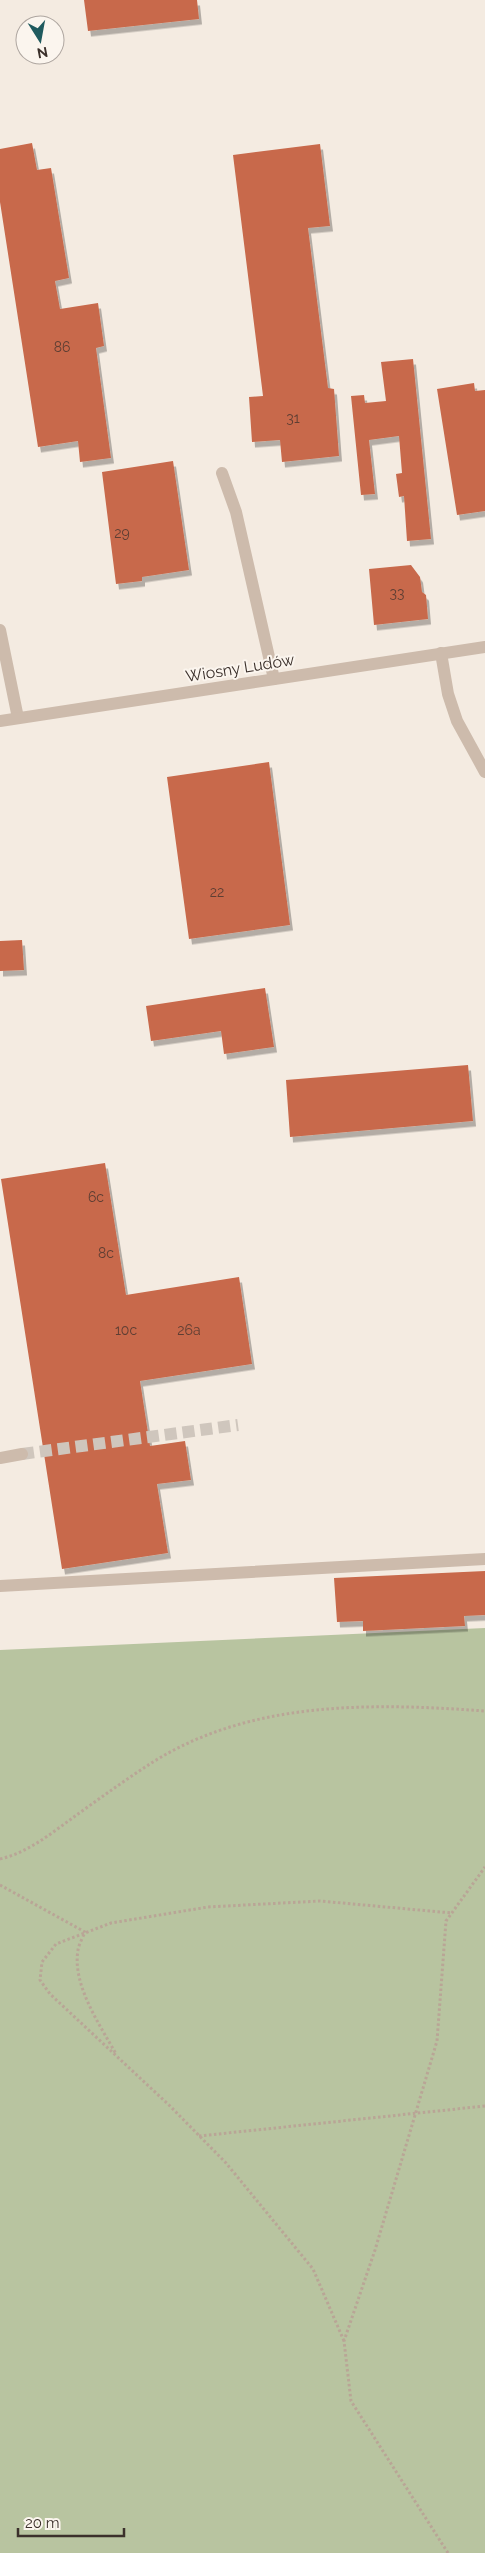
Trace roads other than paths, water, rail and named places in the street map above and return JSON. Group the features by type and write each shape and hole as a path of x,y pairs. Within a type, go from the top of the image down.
{"street":[{"path":"222,473 236,512 274,679"},
{"path":"0,630 18,718"},
{"name":"Wiosny Ludów","path":"0,720 485,646"},
{"path":"441,653 448,694 457,721 485,772"},
{"path":"0,1458 22,1454"},
{"path":"0,1586 485,1558"}],"tunnel":[{"path":"22,1454 238,1425"}]}
